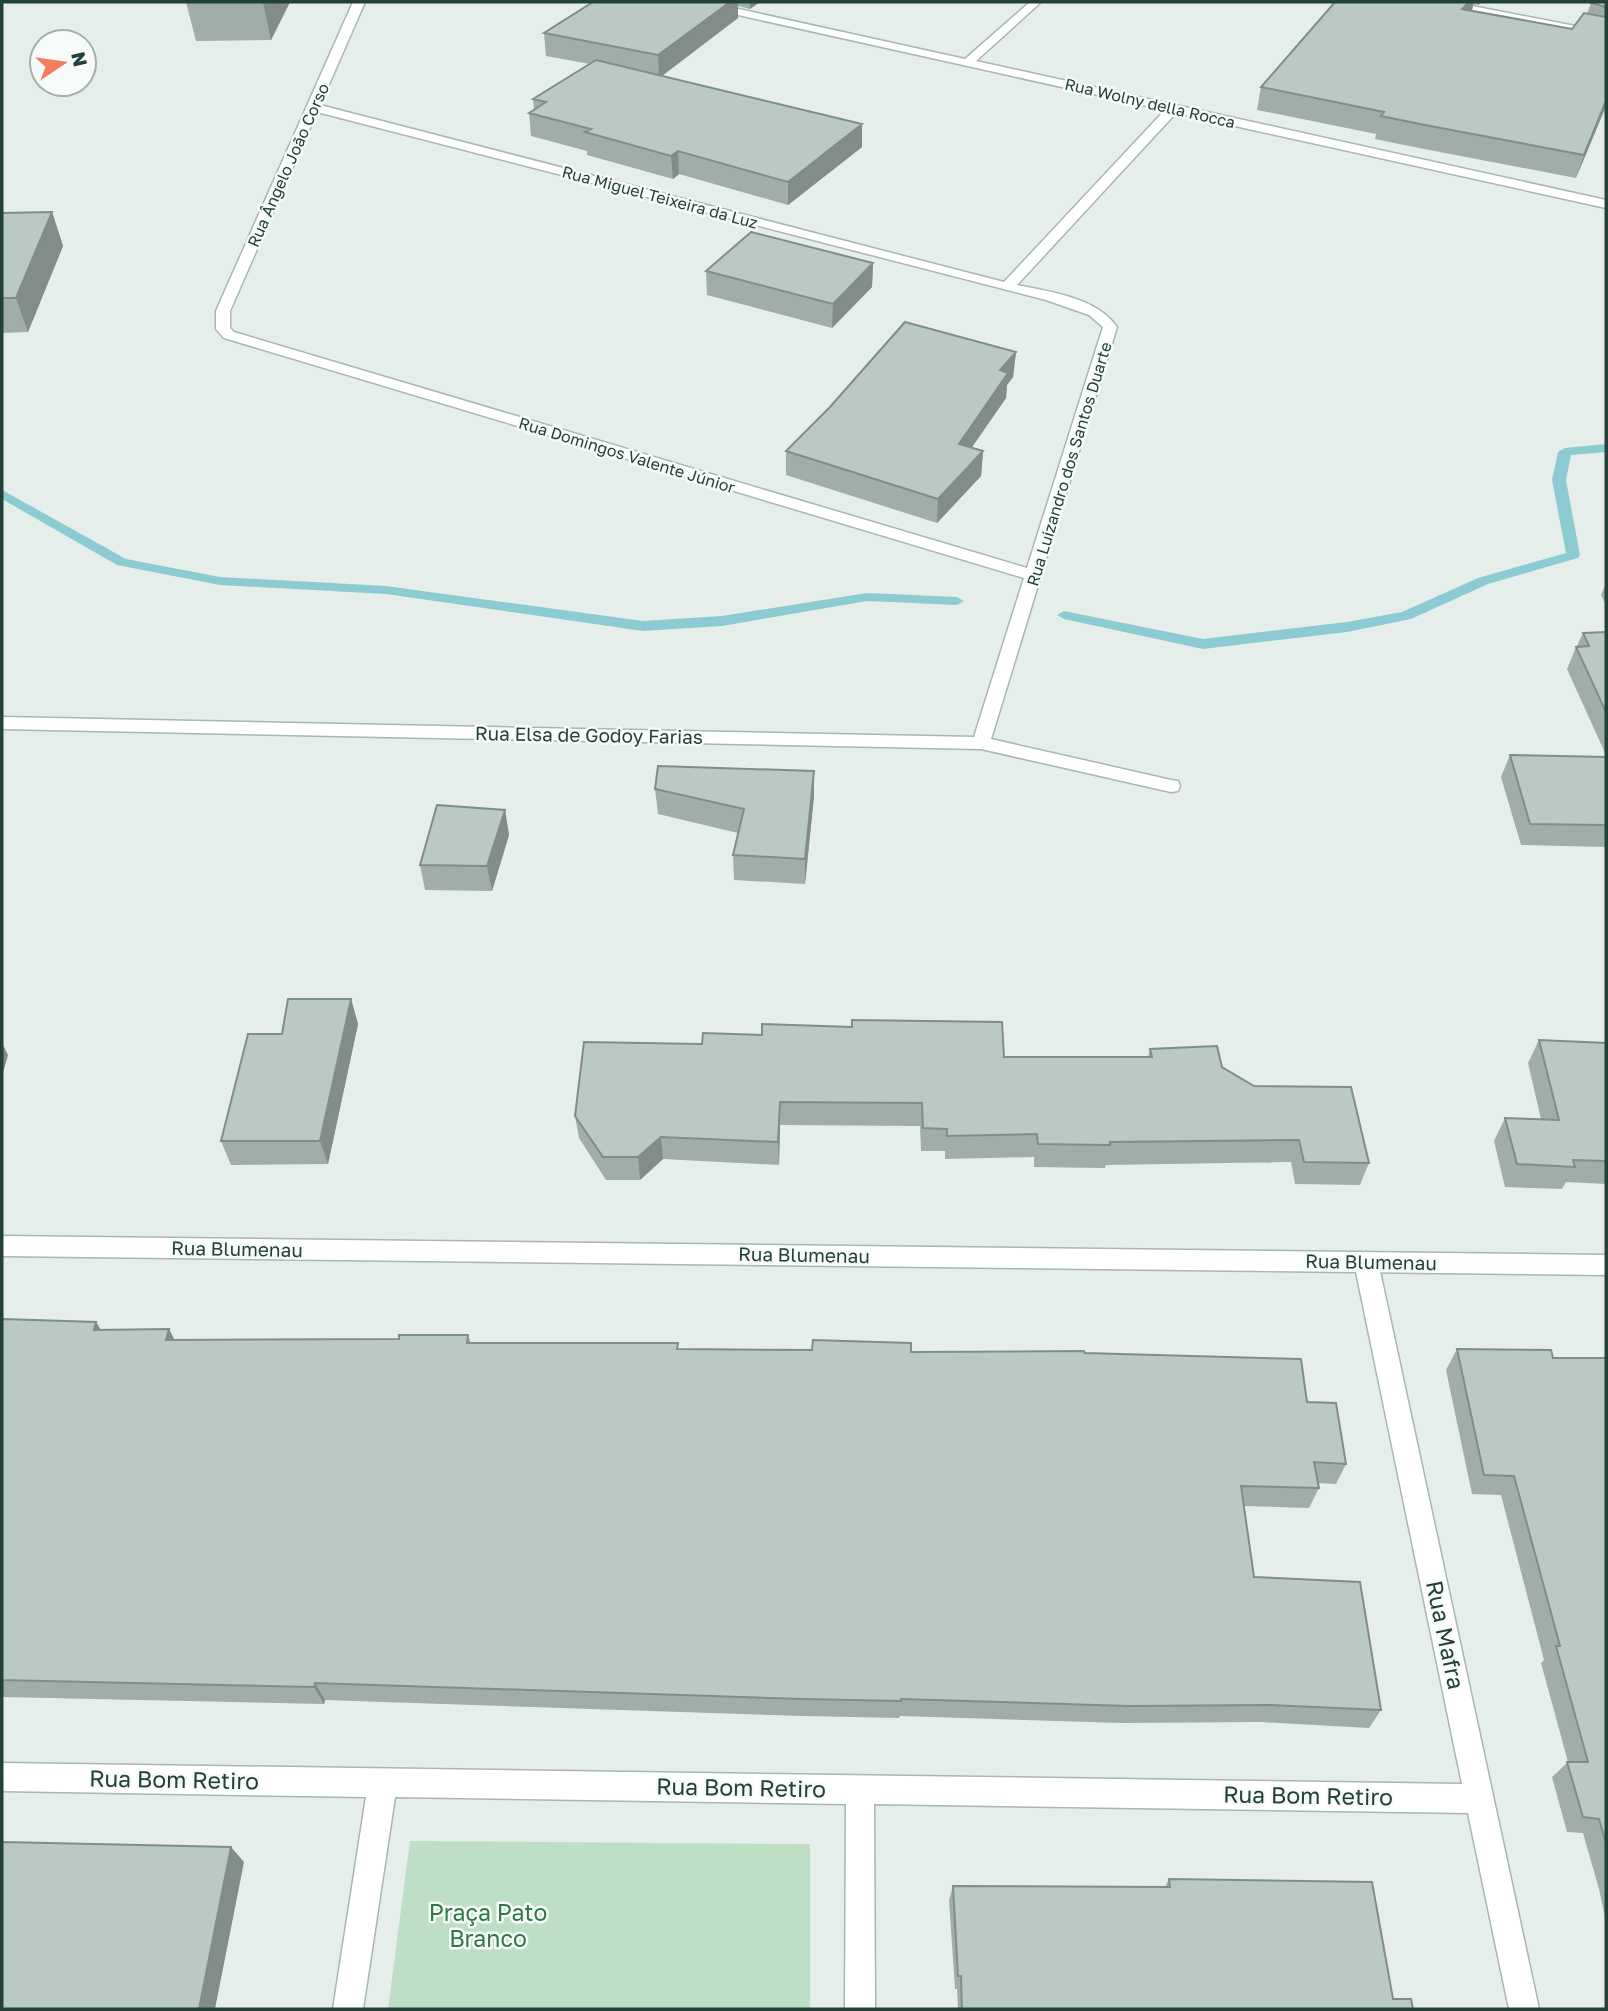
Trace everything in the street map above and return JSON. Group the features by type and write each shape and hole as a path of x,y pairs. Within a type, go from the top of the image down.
{"street":[{"name":"Rua Ângelo João Corso","path":"223,329 223,311 359,2"},
{"name":"Rua Wolny della Rocca","path":"693,2 1606,204"},
{"path":"967,62 1036,2"},
{"path":"1436,2 1606,35"},
{"name":"Rua Miguel Teixeira da Luz","path":"313,107 1007,287"},
{"path":"1007,287 1174,108"},
{"name":"Rua Luizandro dos Santos Duarte","path":"981,743 1111,327 1108,320 1091,309 1007,287"},
{"name":"Rua Domingos Valente Júnior","path":"223,329 229,335 253,344 1034,576"},
{"name":"Rua Elsa de Godoy Farias","path":"2,723 981,743 1171,786"},
{"name":"Rua Blumenau","path":"2,1246 1606,1265"},
{"name":"Rua Mafra","path":"1366,1262 1524,2009"},
{"name":"Rua Bom Retiro","path":"2,1777 1480,1798"},
{"path":"348,2009 383,1782"},
{"path":"860,1790 860,2009"}],"green space":[{"name":"Praça Pato Branco","path":"410,1841 810,1844 810,2009 388,2009"}],"building":[{"path":"593,2 730,2 658,55 544,33"},
{"path":"1335,2 1469,2 1462,9 1572,29 1584,13 1606,17 1606,101 1584,155 1381,116 1384,112 1261,87"},
{"path":"1606,2 1606,7 1591,3"},
{"path":"596,60 862,124 788,182 678,151 671,156 585,132 591,129 529,113 546,102 533,99"},
{"path":"52,212 16,298 2,298 2,213"},
{"path":"751,232 873,263 833,304 706,271"},
{"path":"905,322 1016,352 1000,370 1008,373 959,444 983,451 938,499 786,451 830,407"},
{"path":"1606,632 1606,712 1576,647 1589,646 1583,633"},
{"path":"1510,755 1606,757 1606,825 1530,824"},
{"path":"658,766 814,771 805,859 733,855 744,809 655,789"},
{"path":"437,805 505,810 487,866 420,865"},
{"path":"288,999 351,999 320,1141 221,1141 248,1034 282,1034"},
{"path":"852,1020 1002,1022 1004,1057 1152,1057 1150,1049 1217,1046 1222,1067 1254,1086 1351,1087 1369,1163 1304,1162 1299,1140 1110,1142 1110,1145 1038,1144 1037,1134 947,1136 947,1129 923,1128 922,1103 780,1102 778,1142 661,1137 638,1157 603,1157 575,1116 584,1042 702,1044 703,1033 762,1035 762,1024 852,1027"},
{"path":"1539,1040 1606,1043 1606,1161 1573,1160 1575,1167 1517,1164 1505,1118 1559,1120"},
{"path":"3,1319 96,1322 94,1330 169,1329 166,1340 399,1339 399,1335 468,1335 467,1343 678,1343 677,1349 812,1350 813,1340 911,1343 911,1352 1084,1351 1301,1359 1307,1402 1336,1403 1346,1464 1314,1462 1319,1488 1241,1486 1254,1577 1360,1582 1381,1710 1270,1705 1128,1706 901,1699 803,1699 315,1683 314,1687 2,1680"},
{"path":"1457,1349 1551,1350 1553,1358 1606,1358 1606,1843 1599,1819 1583,1817 1567,1762 1588,1762 1514,1476 1484,1475"},
{"path":"2,1842 231,1847 199,2009 2,2009"},
{"path":"1169,1879 1372,1882 1393,1999 1411,1999 1413,2009 962,2009 953,1886 1170,1887"}],"waterway":[{"path":"1064,615 1203,644 1347,627 1406,616 1483,581 1573,555 1559,480 1565,452 1606,448"},
{"path":"2,494 122,562 220,581 386,590 643,626 722,621 867,597 957,601"}]}
